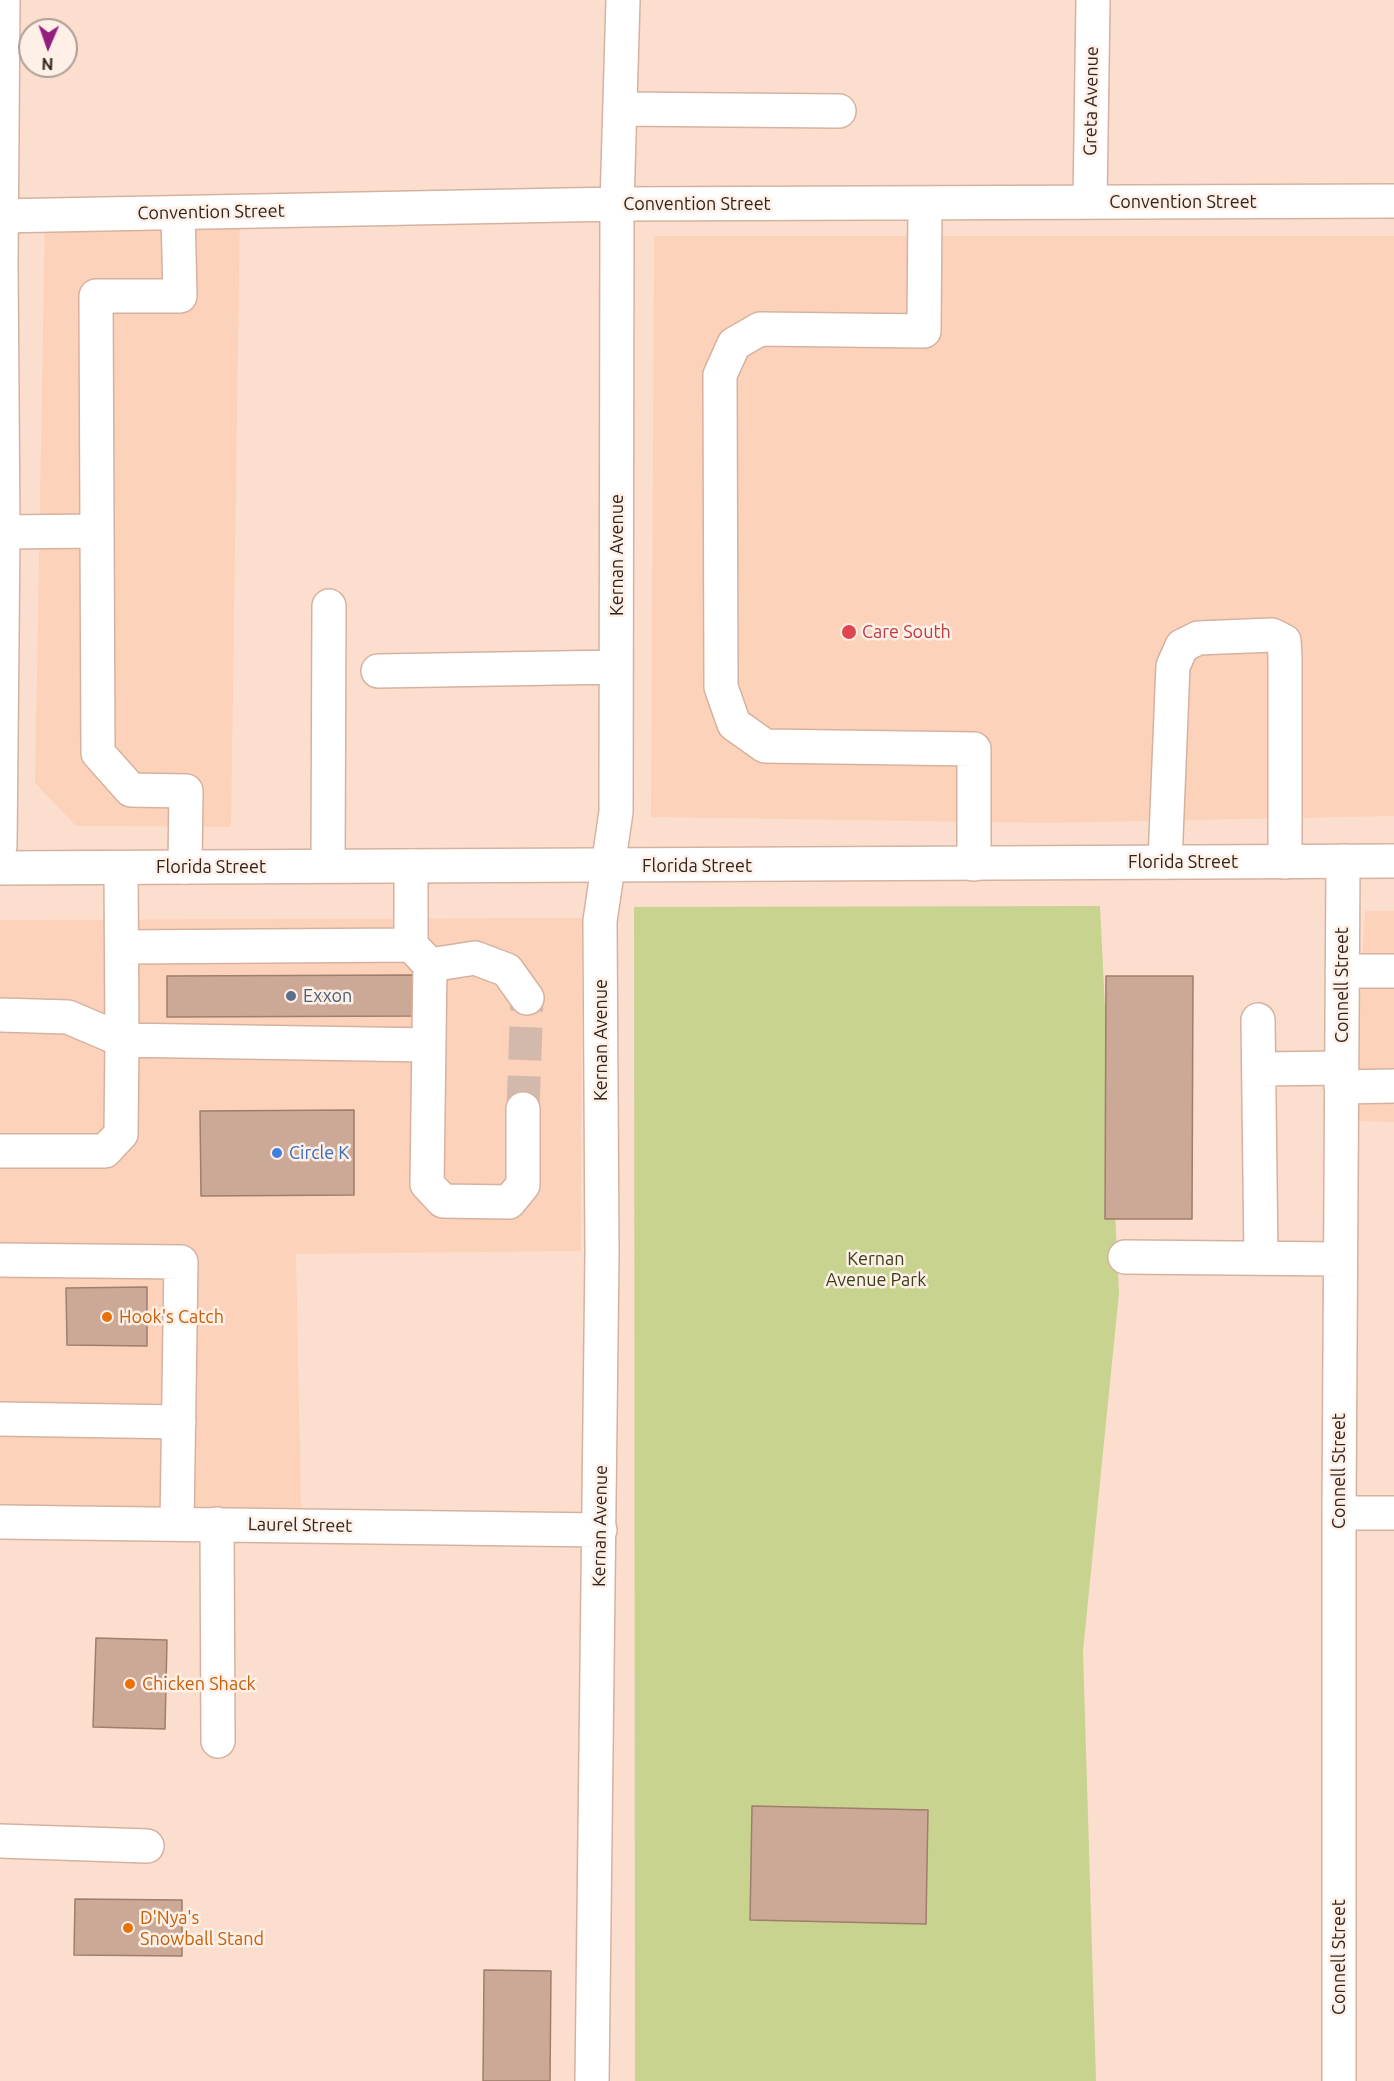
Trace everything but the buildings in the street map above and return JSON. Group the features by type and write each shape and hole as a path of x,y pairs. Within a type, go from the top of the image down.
{"street":[{"path":"0,846 3,532 1,216 3,0"},
{"name":"Kernan Avenue","path":"592,2081 602,1266 600,921 616,812 617,204 623,0"},
{"name":"Greta Avenue","path":"1090,202 1093,0"},
{"path":"620,109 839,111"},
{"name":"Convention Street","path":"1,216 617,204 1394,201"},
{"path":"925,203 924,331 760,329 734,344 720,375 721,687 734,724 765,746 974,749 974,864"},
{"path":"178,213 180,296 96,296 98,753 131,790 186,791 185,867"},
{"path":"3,532 97,531"},
{"path":"328,606 328,866"},
{"path":"1165,862 1173,666 1182,646 1198,638 1272,635 1284,641 1285,657 1285,862"},
{"path":"378,671 616,667"},
{"name":"Connell Street","path":"1339,2081 1339,1513 1343,861"},
{"name":"Florida Street","path":"0,868 1394,861"},
{"path":"411,866 429,1045 427,1184 442,1201 509,1202 523,1185 523,1109"},
{"path":"0,1151 105,1151 121,1134 121,868"},
{"path":"122,947 475,958 507,969 527,998"},
{"path":"1342,971 1394,971"},
{"path":"0,1015 68,1017 122,1040 429,1045"},
{"path":"1258,1020 1261,1258"},
{"path":"1259,1069 1341,1077 1394,1086"},
{"path":"1125,1257 1340,1259"},
{"path":"0,1260 181,1262 177,1524"},
{"path":"0,1419 179,1422"},
{"path":"1339,1513 1394,1513"},
{"name":"Laurel Street","path":"0,1521 600,1530"},
{"path":"217,1524 218,1741"},
{"path":"0,1841 147,1846"}],"shaded area":[{"path":"240,212 231,827 76,826 35,783 45,216"},
{"path":"654,236 1394,236 1394,816 1043,823 651,817"},
{"path":"1365,911 1394,911 1394,1122 1353,1121"},
{"path":"582,918 581,1251 296,1254 301,1509 0,1507 0,920"}],"green space":[{"name":"Kernan Avenue Park","path":"1100,906 1119,1293 1083,1651 1096,2081 635,2081 634,907"}],"tunnel":[{"path":"523,1109 527,998"}],"place":[{"name":"Care South","path":"849,632"},
{"name":"Exxon","path":"291,996"},
{"name":"Circle K","path":"277,1153"},
{"name":"Hook's Catch","path":"107,1317"},
{"name":"Chicken Shack","path":"130,1684"},
{"name":"D'Nya's Snowball Stand","path":"128,1928"}]}
